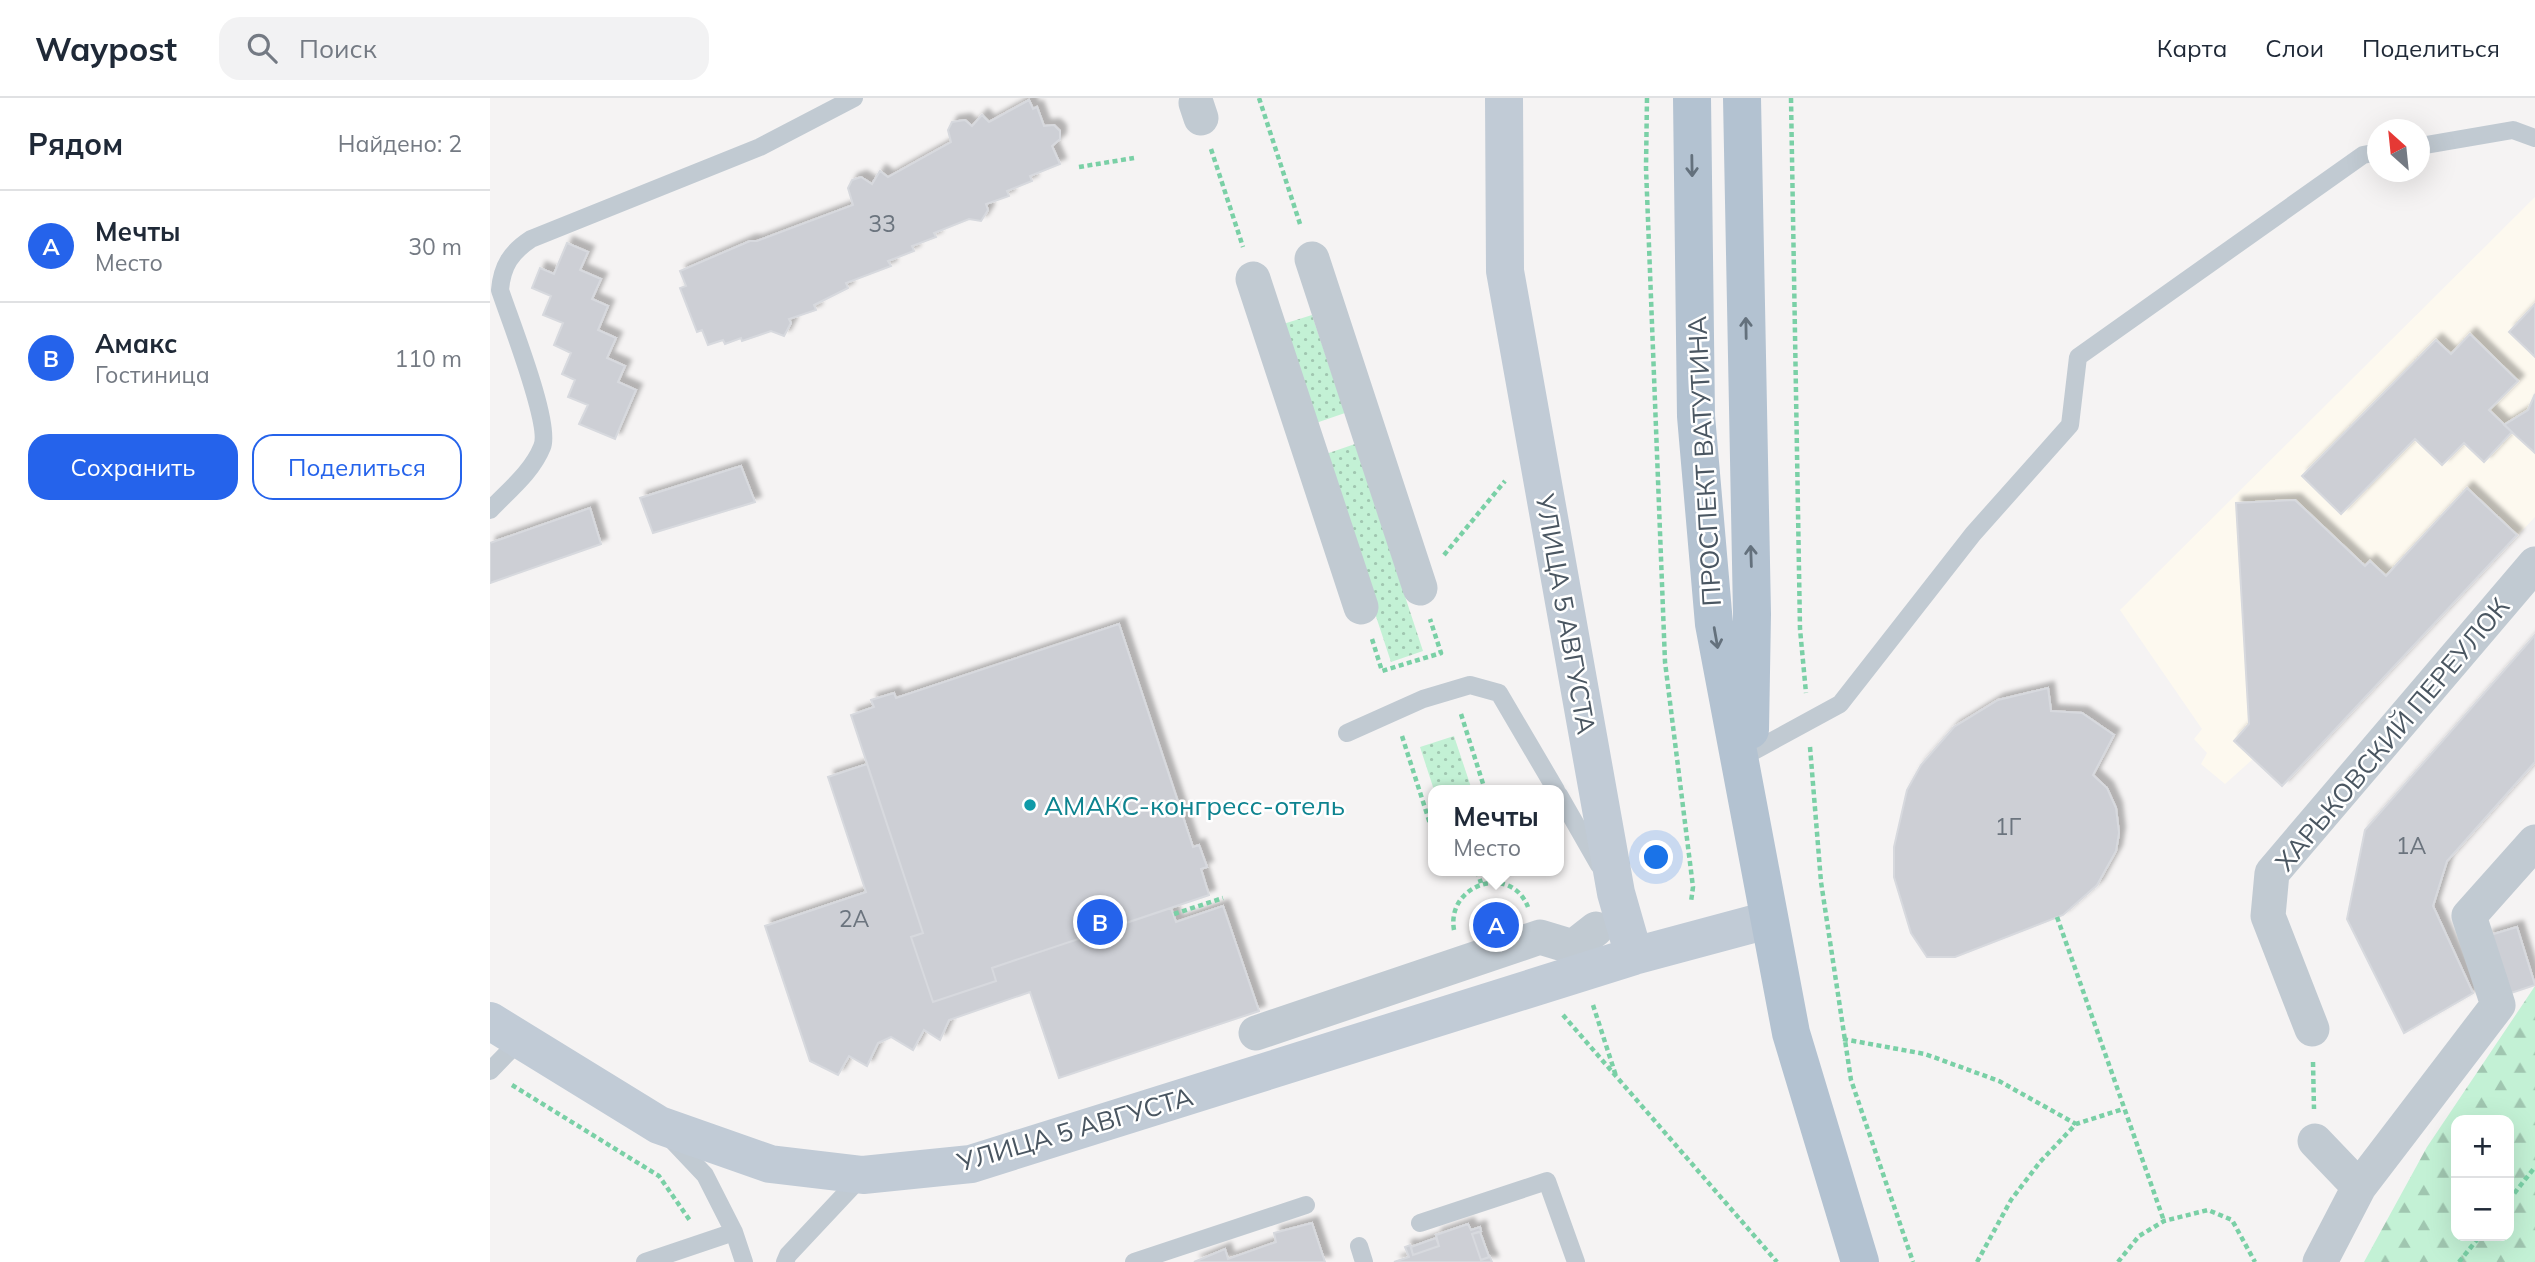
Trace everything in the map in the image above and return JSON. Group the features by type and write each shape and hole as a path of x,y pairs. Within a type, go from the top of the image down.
{"main road":[{"name":"ПРОСПЕКТ ВАТУТИНА","path":"1692,98 1696,416 1714,624 1791,1032 1860,1262"},
{"name":"ПРОСПЕКТ ВАТУТИНА","path":"1742,98 1752,614 1749,820"}],"street":[{"name":"УЛИЦА 5 АВГУСТА","path":"1504,98 1505,271 1616,893 1634,956"},
{"path":"1312,259 1419,587"},
{"path":"1254,279 1361,607"},
{"name":"ХАРЬКОВСКИЙ ПЕРЕУЛОК","path":"2312,1029 2268,916 2272,873 2535,564"},
{"path":"2320,1262 2359,1187 2498,1005 2469,916 2535,842"},
{"name":"УЛИЦА 5 АВГУСТА","path":"505,1030 659,1125 770,1164 863,1175 971,1164 1582,951 1634,956 1768,920"},
{"path":"1256,1034 1535,925 1582,951"},
{"path":"2315,1142 2359,1187"}],"lane":[{"path":"490,510 530,469 544,444 543,421 500,290 501,275 513,253 531,239 760,148 854,98"},
{"path":"2430,144 2513,130 2535,138"},
{"path":"1750,753 1840,704 1973,534 2070,425 2078,357 2367,154"},
{"path":"1347,733 1423,699 1470,685 1499,693 1553,785"},
{"path":"1564,804 1616,893"},
{"path":"496,1074 505,1030"},
{"path":"659,1125 705,1175 734,1232 744,1262"},
{"path":"785,1262 788,1255 863,1175"},
{"path":"1420,1223 1547,1181 1576,1262"},
{"path":"1134,1262 1306,1205"},
{"path":"645,1262 734,1232"}],"path":[{"path":"1259,98 1312,259"},
{"path":"1647,98 1646,168 1665,662 1693,887 1691,903 1686,909"},
{"path":"1198,111 1254,279"},
{"path":"1079,167 1134,158"},
{"path":"1419,587 1513,472"},
{"path":"1382,671 1441,653"},
{"path":"1460,711 1483,785"},
{"path":"1400,730 1428,817"},
{"path":"1479,876 1481,883"},
{"path":"1462,952 1453,926 1454,911 1462,897 1481,883 1498,883 1517,890 1525,899 1535,925"},
{"path":"1174,914 1223,898"},
{"path":"2057,917 2164,1221"},
{"path":"1582,951 1618,1081"},
{"path":"1558,1008 1618,1081 1777,1262"},
{"path":"2312,1029 2315,1142"},
{"path":"1843,1039 1925,1054 1999,1081 2076,1124"},
{"path":"496,1074 659,1176 705,1242"},
{"path":"1978,1262 2011,1200 2040,1162 2076,1124 2123,1109"},
{"path":"2514,1194 2535,1167"},
{"path":"2118,1262 2139,1236 2164,1221 2208,1210 2232,1220 2255,1262"},
{"path":"2459,1262 2476,1241"}],"shaded area":[{"path":"2535,197 2535,517 2282,786 2253,759 2225,784 2201,764 2207,753 2194,739 2202,729 2120,610"}],"green space":[{"path":"1312,315 1345,413 1313,424 1280,325"},
{"path":"1355,444 1423,651 1391,662 1323,455"},
{"path":"1454,736 1470,785 1432,785 1420,747"},
{"path":"2535,986 2535,1262 2364,1262 2427,1147"}],"building":[{"path":"1029,100 1033,109 1037,107 1044,126 1054,125 1060,131 1060,139 1052,146 1060,164 1030,176 1032,181 1007,191 1009,196 986,204 988,210 981,221 969,219 934,233 936,237 912,246 914,251 888,261 891,266 846,283 848,288 814,305 816,310 789,319 791,323 784,336 771,331 742,341 741,338 725,344 723,340 708,345 702,330 697,332 680,288 686,286 680,271 750,241 757,241 853,205 848,188 852,180 861,177 872,184 880,171 888,177 951,142 948,130 952,122 965,120 972,126 982,115 989,122"},
{"path":"567,243 588,252 580,270 601,279 592,299 608,306 598,330 616,338 607,358 625,366 618,382 636,390 615,439 579,424 588,405 568,397 575,380 562,374 571,353 554,345 563,323 543,315 551,296 532,288 540,268 554,274"},
{"path":"2535,304 2535,357 2509,332"},
{"path":"2470,334 2518,381 2489,410 2512,432 2484,462 2464,443 2442,465 2415,439 2341,514 2302,476 2436,340 2451,354"},
{"path":"2535,394 2535,453 2504,425 2528,410"},
{"path":"741,466 755,502 653,533 640,498"},
{"path":"2467,488 2517,535 2282,786 2234,741 2249,724 2236,503 2295,500 2365,566 2370,561 2386,576"},
{"path":"590,508 601,544 490,583 490,543"},
{"name":"АМАКС-конгресс-отель","path":"1119,624 1193,847 1199,845 1207,867 1201,869 1209,895 992,968 996,981 933,1002 911,937 923,933 851,715 874,707 871,700 894,693 896,698"},
{"path":"2535,635 2535,762 2447,861 2433,906 2473,993 2404,1033 2347,919 2365,830"},
{"path":"2048,688 2051,711 2082,713 2114,735 2093,775 2107,788 2116,808 2119,833 2116,851 2097,885 2063,915 1955,957 1927,957 1911,933 1894,877 1894,847 1907,790 1921,765 1954,727 1998,700"},
{"path":"867,764 923,933 911,937 933,1002 996,981 992,968 1171,908 1176,922 1223,906 1259,1011 1059,1078 1030,992 949,1020 940,1040 924,1030 913,1050 891,1037 878,1043 867,1066 849,1056 838,1075 810,1061 765,926 866,892 828,777"},
{"path":"2517,927 2535,985 2505,995 2487,936"},
{"path":"1312,1223 1325,1262 1194,1262 1225,1249 1228,1259 1276,1242 1274,1233"},
{"path":"1468,1224 1471,1230 1480,1227 1481,1231 1472,1234 1481,1260 1490,1257 1492,1262 1394,1262 1409,1257 1405,1247 1410,1245 1413,1255 1439,1246 1436,1235"},
{"path":"1480,1232 1489,1257 1481,1260 1472,1234"},
{"path":"1436,1238 1439,1246 1413,1255 1411,1247"}],"place":[{"name":"АМАКС-конгресс-отель","path":"1030,805"},
{"name":"Амакс","path":"1100,922"},
{"name":"Мечты","path":"1496,925"}]}
